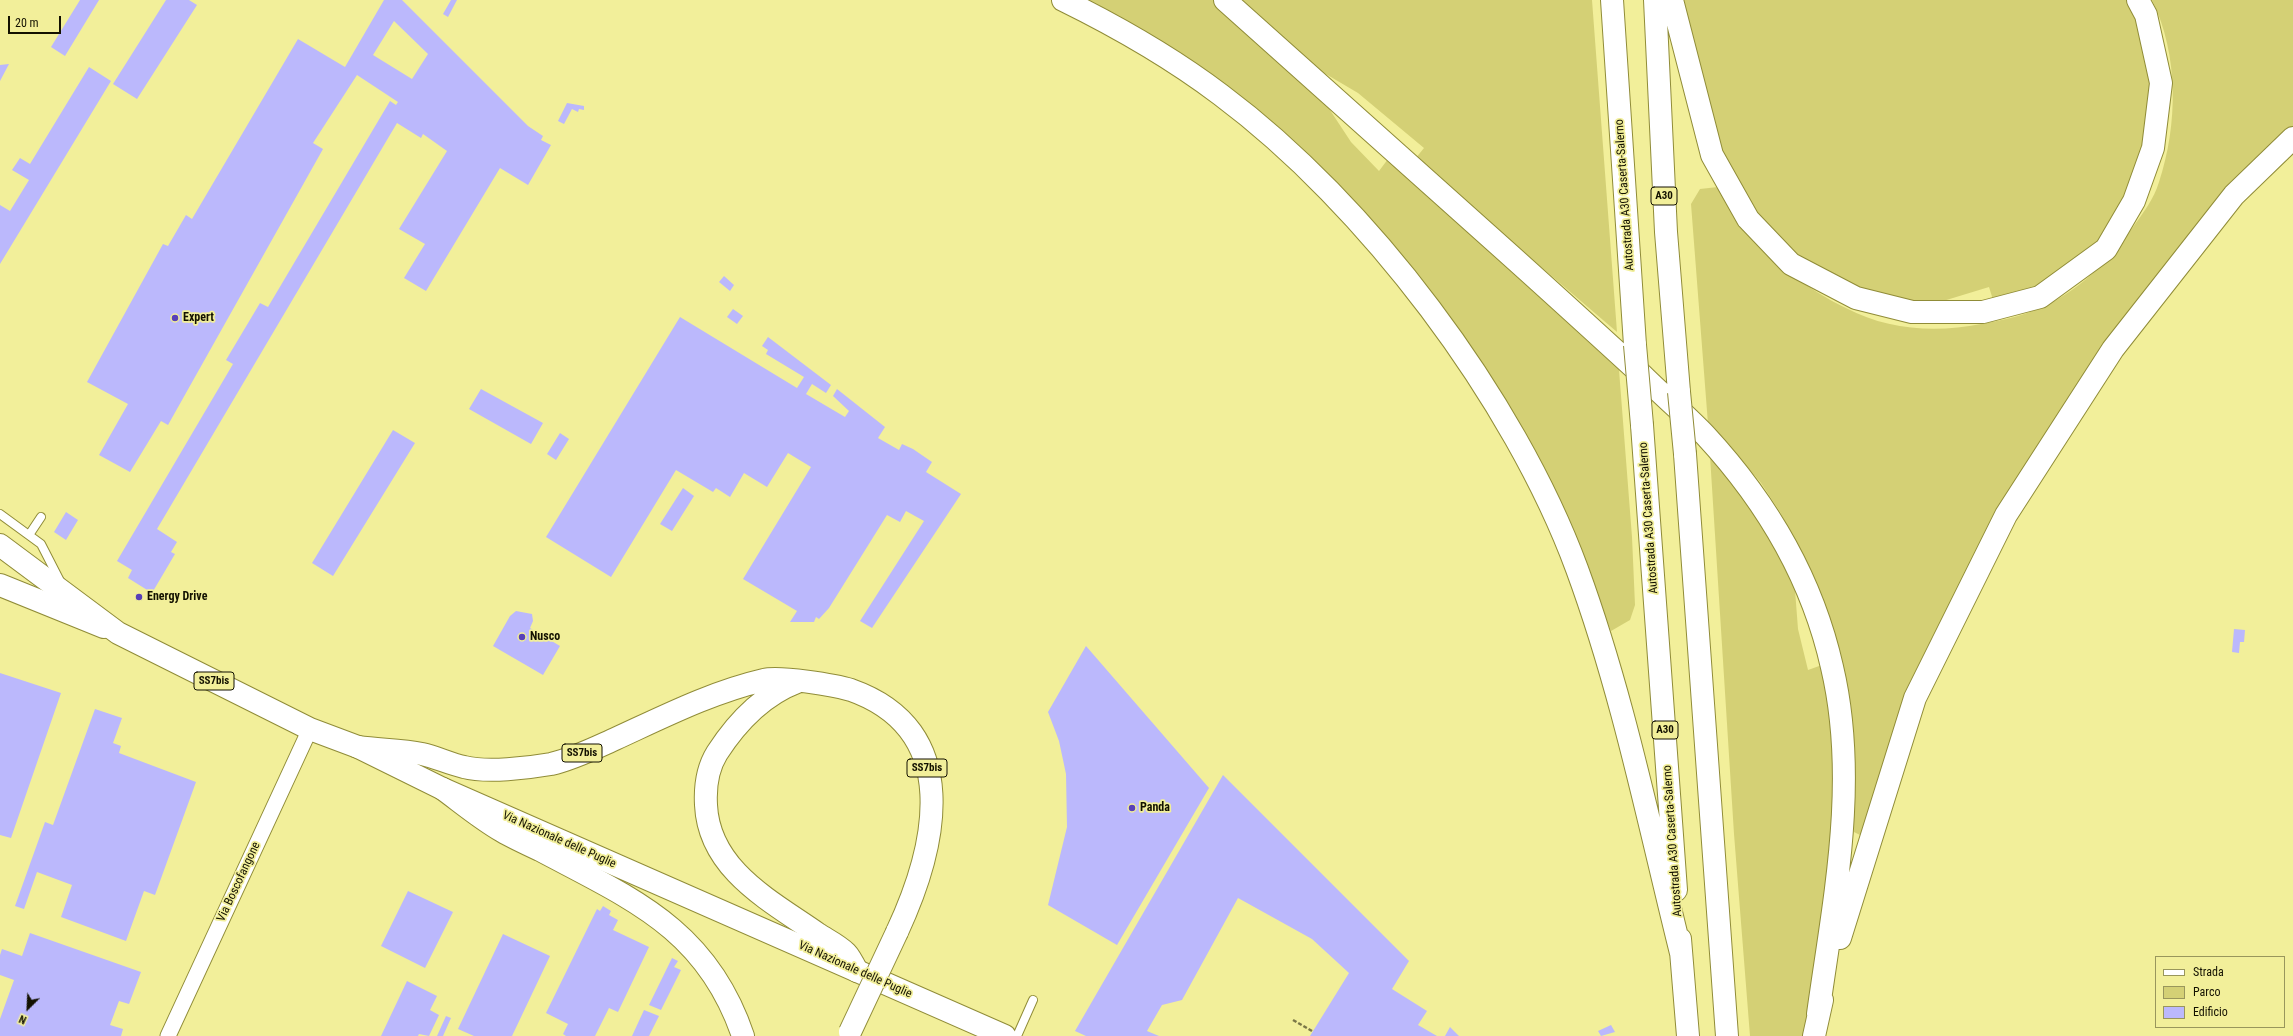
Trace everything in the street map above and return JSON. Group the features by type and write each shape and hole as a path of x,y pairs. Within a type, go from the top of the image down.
{"main road":[{"path":"1063,0 1132,37 1181,66 1223,96 1280,145 1365,229 1420,297 1466,359 1510,429 1546,497 1576,568 1603,648 1627,735 1681,953"},
{"path":"1225,0 1586,323 1704,434 1755,495 1780,532 1803,577 1821,624 1833,668 1841,722 1844,774 1841,842 1814,1036"},
{"name":"Autostrada A30 Caserta-Salerno","path":"1612,0 1636,345 1688,1036"},
{"name":"A30","path":"1655,0 1666,232 1685,454 1727,1036"},
{"path":"1672,0 1712,155 1748,219 1791,264 1856,298 1912,312 1983,312 2040,297 2106,249 2134,201 2153,148 2161,83 2146,15 2138,0"},
{"path":"1818,1014 1854,885 1915,698 2006,515 2113,349 2234,194 2293,138"},
{"name":"Via Nazionale delle Puglie","path":"0,545 118,633"},
{"name":"Via Nazionale delle Puglie","path":"0,585 118,633 310,729 358,747 443,789 1005,1036"},
{"name":"SS7bis","path":"358,747 422,754 466,768 514,769 553,763 589,750 716,694 766,679 841,687 868,696 891,711 909,727 925,756 930,784 931,807 928,834 918,880 897,932 849,1034"},
{"name":"SS7bis","path":"797,682 778,690 754,709 731,732 714,759 705,788 706,812 710,835 727,864 750,886 846,953 857,971"},
{"name":"SS7bis","path":"443,789 502,831 634,900 661,919 690,944 708,966 737,1017 744,1036"}],"street":[{"name":"Via Boscofangone","path":"168,1036 310,729"}],"lane":[{"path":"0,514 41,544 68,596"},
{"path":"29,535 41,517"},
{"path":"1017,1036 1032,1000"}],"path":[{"path":"1293,1020 1312,1031"}],"green space":[{"path":"1082,0 1213,0 1326,104 1351,142 1379,171 1388,159 1619,370 1632,537 1635,605 1630,620 1611,631 1554,491 1514,414 1473,350 1403,261 1336,183"},
{"path":"1242,0 1592,0 1617,332 1415,159 1424,148 1358,93 1319,70"},
{"path":"1681,0 2134,0 2157,84 2150,144 2106,236 2043,288 1994,303 1989,287 1930,305 1902,306 1818,272 1771,232 1734,181 1709,124"},
{"path":"2152,0 2293,0 2293,132 2228,198 1998,524 1873,815 1860,835 1854,832 1854,787 1801,552 1780,512 1761,483 1733,450 1708,424 1691,204 1700,189 1718,187 1750,228 1790,273 1830,300 1878,321 1912,328 1929,329 1964,327 1995,322 2035,310 2064,295 2090,276 2102,264 2133,227 2148,206 2157,188 2170,137 2173,90 2167,44 2161,21"},
{"path":"1710,456 1761,521 1789,574 1795,590 1798,629 1808,670 1822,665 1835,745 1832,842 1806,1036 1750,1036 1734,834"}],"building":[{"path":"80,0 99,0 65,56 51,47"},
{"path":"166,0 189,0 197,5 137,99 113,84"},
{"path":"384,0 402,0 528,126 543,136 541,140 551,145 528,185 500,168 426,291 404,278 425,244 399,229 447,151 423,134 421,138 397,123 157,529 177,542 171,552 175,554 152,593 128,578 132,570 117,561 233,364 226,360 260,303 268,307 390,101 396,105 398,102 357,75 313,143 323,149 168,425 161,421 130,472 99,455 128,404 87,382 163,244 168,246 186,215 192,219 298,39 345,67","holes":["394,21 428,54 412,79 373,55"]},
{"path":"451,0 457,0 448,17 443,14"},
{"path":"9,64 0,81 0,65"},
{"path":"89,67 111,81 0,264 0,205 10,211 29,180 12,170 20,158 30,164"},
{"path":"567,103 584,106 584,110 579,109 578,112 572,109 564,124 558,121"},
{"path":"724,276 734,285 730,291 719,282"},
{"path":"733,309 743,316 737,324 727,317"},
{"path":"680,317 797,388 804,377 766,354 768,350 762,346 768,337 831,385 826,393 812,384 806,394 845,417 849,411 833,396 837,389 885,427 878,438 899,450 902,444 913,449 932,462 926,472 961,494 872,628 860,621 924,521 906,511 900,522 887,515 829,608 819,619 816,617 814,622 790,622 797,611 743,579 811,467 788,453 767,487 744,473 730,497 716,488 713,492 676,470 611,577 546,537"},
{"path":"481,389 543,423 531,444 469,409"},
{"path":"393,430 415,443 333,576 312,563"},
{"path":"560,433 569,439 556,460 547,454"},
{"path":"683,488 694,496 672,531 660,524"},
{"path":"66,512 78,520 66,540 54,532"},
{"name":"Nusco","path":"516,611 532,614 533,621 530,628 560,646 543,675 493,646 510,616"},
{"path":"2234,629 2245,630 2244,642 2240,642 2239,653 2232,652"},
{"name":"Panda","path":"1086,646 1209,788 1117,945 1048,905 1067,827 1066,774 1059,741 1048,712"},
{"path":"0,673 61,693 11,838 0,835"},
{"path":"95,709 122,718 113,743 121,746 119,753 196,782 155,895 144,891 126,941 61,917 72,885 37,872 24,909 15,906 45,822 53,825"},
{"path":"1223,775 1409,961 1392,989 1427,1011 1418,1025 1437,1036 1310,1036 1349,973 1312,939 1238,898 1182,1000 1162,1005 1147,1031 1159,1036 1086,1036 1075,1031"},
{"path":"408,891 453,912 425,968 381,946"},
{"path":"603,906 611,911 609,915 618,920 613,930 649,947 618,1012 609,1008 595,1036 566,1036 563,1034 568,1024 546,1013 597,909 600,911"},
{"path":"30,933 141,972 129,1004 119,1001 110,1025 123,1029 121,1036 0,1036 0,1019 14,980 0,975 0,955 2,949 22,956"},
{"path":"503,934 550,956 512,1036 474,1036 458,1029"},
{"path":"672,958 678,961 674,967 681,970 661,1010 649,1005"},
{"path":"407,981 437,996 430,1010 439,1015 429,1036 419,1034 418,1036 381,1036"},
{"path":"644,1010 659,1016 649,1036 632,1036"},
{"path":"446,1016 451,1018 443,1036 437,1036"},
{"path":"1611,1025 1615,1032 1601,1036 1598,1031"},
{"path":"1450,1027 1459,1036 1445,1036"}],"place":[{"name":"Expert","path":"175,318"},
{"name":"Energy Drive","path":"139,597"},
{"name":"Nusco","path":"522,637"},
{"name":"Panda","path":"1132,808"}]}
